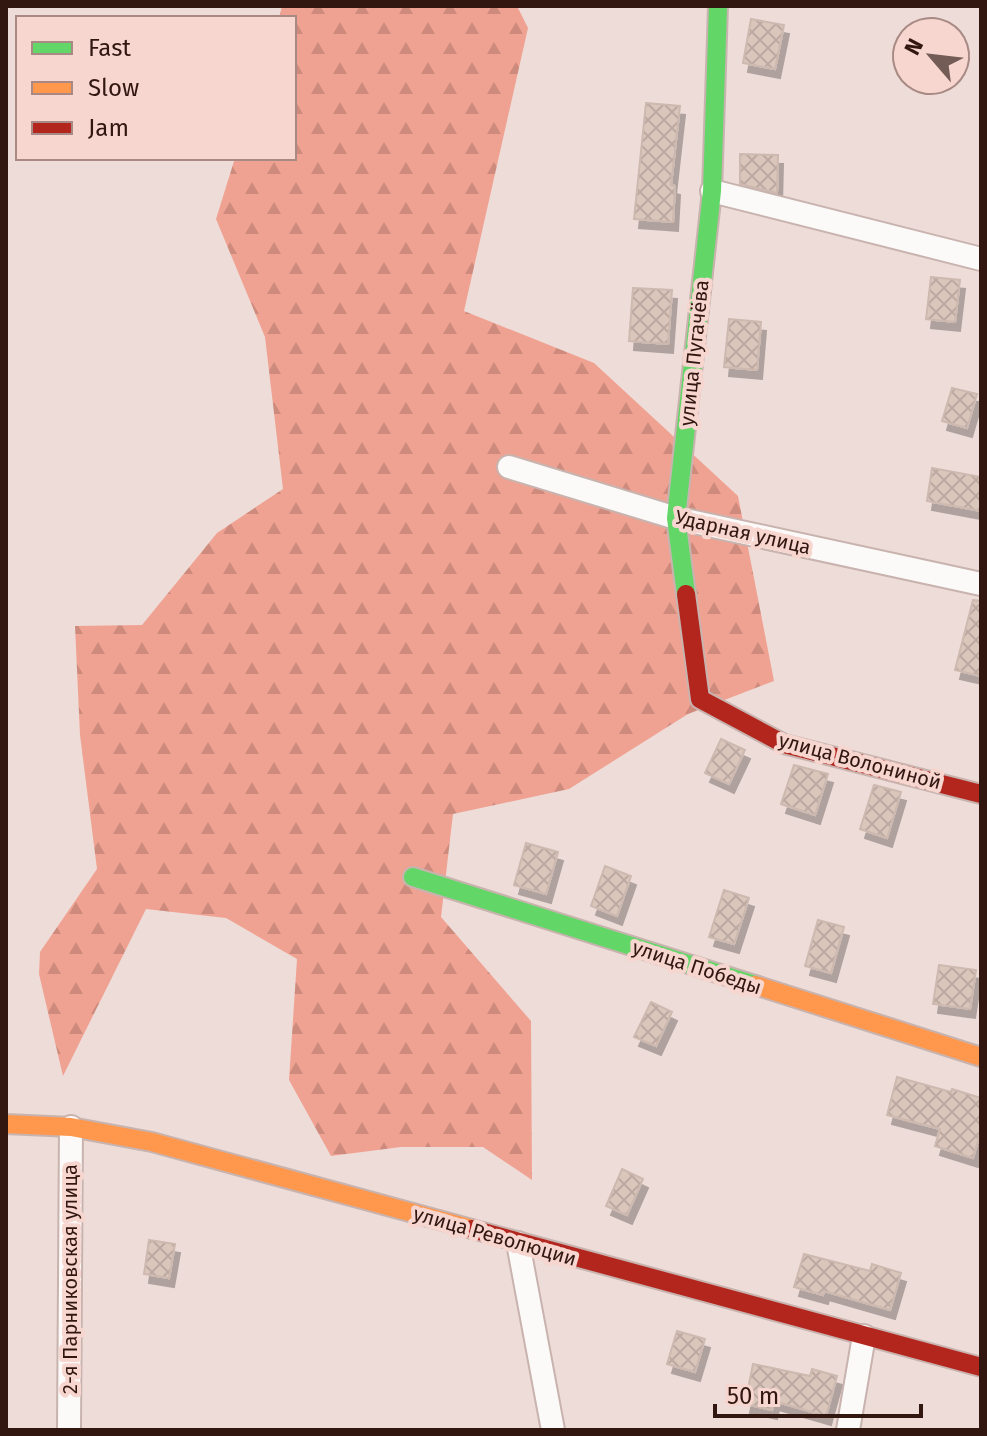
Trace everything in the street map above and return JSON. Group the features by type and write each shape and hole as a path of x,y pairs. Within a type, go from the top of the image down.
{"street":[{"name":"улица Пугачёва","path":"700,699 676,518 712,191 718,6"},
{"path":"712,191 981,259"},
{"name":"Ударная улица","path":"509,467 676,518 981,584"},
{"name":"улица Волониной","path":"700,699 784,744 981,794"},
{"name":"улица Победы","path":"413,877 981,1057"},
{"name":"улица Революции","path":"6,1124 71,1127 167,1146 981,1367"},
{"name":"2-я Парниковская улица","path":"69,1430 71,1127"},
{"path":"518,1243 553,1430"},
{"path":"848,1430 864,1336"}],"green space":[{"path":"282,6 517,6 528,28 464,311 594,363 738,496 774,681 688,714 569,789 453,814 441,917 531,1021 532,1180 483,1147 401,1147 331,1156 289,1080 297,959 226,918 146,909 63,1076 39,974 40,952 97,869 80,735 75,626 142,625 217,533 283,489 265,337 216,219 234,160 296,160 296,16 280,16"}],"building":[{"path":"751,19 784,25 775,69 743,63"},
{"path":"646,103 680,106 671,185 675,186 673,222 634,219"},
{"path":"740,154 778,155 777,193 740,184"},
{"path":"931,277 960,280 955,322 926,319"},
{"path":"633,288 672,290 668,344 629,341"},
{"path":"729,319 761,322 757,370 724,367"},
{"path":"952,388 977,394 967,428 942,421"},
{"path":"932,468 981,477 981,511 927,501"},
{"path":"973,600 981,601 981,676 955,670"},
{"path":"721,739 745,750 729,784 705,773"},
{"path":"794,765 828,774 815,815 781,804"},
{"path":"874,785 901,792 887,838 860,829"},
{"path":"526,843 558,852 546,894 514,885"},
{"path":"605,866 631,876 617,916 591,906"},
{"path":"724,890 749,898 734,944 709,937"},
{"path":"818,920 844,927 831,973 805,966"},
{"path":"939,965 976,970 970,1009 933,1004"},
{"path":"651,1002 672,1012 656,1046 634,1037"},
{"path":"897,1077 981,1098 981,1130 973,1158 935,1146 940,1129 887,1115"},
{"path":"622,1169 643,1179 627,1215 606,1206"},
{"path":"149,1240 175,1244 169,1278 144,1274"},
{"path":"804,1254 870,1271 872,1264 901,1273 890,1310 824,1291 823,1295 794,1287"},
{"path":"677,1331 705,1339 695,1372 667,1364"},
{"path":"753,1364 810,1376 812,1369 837,1376 826,1416 774,1401 772,1410 745,1404"}],"traffic: fast":[{"path":"686,594 676,518 712,191 718,6"},
{"path":"413,877 755,985"}],"traffic: slow":[{"path":"755,985 981,1057"},
{"path":"6,1124 71,1127 152,1142 472,1229"}],"traffic: jam":[{"path":"686,594 700,699 784,744 981,794"},
{"path":"472,1229 981,1367"}]}
